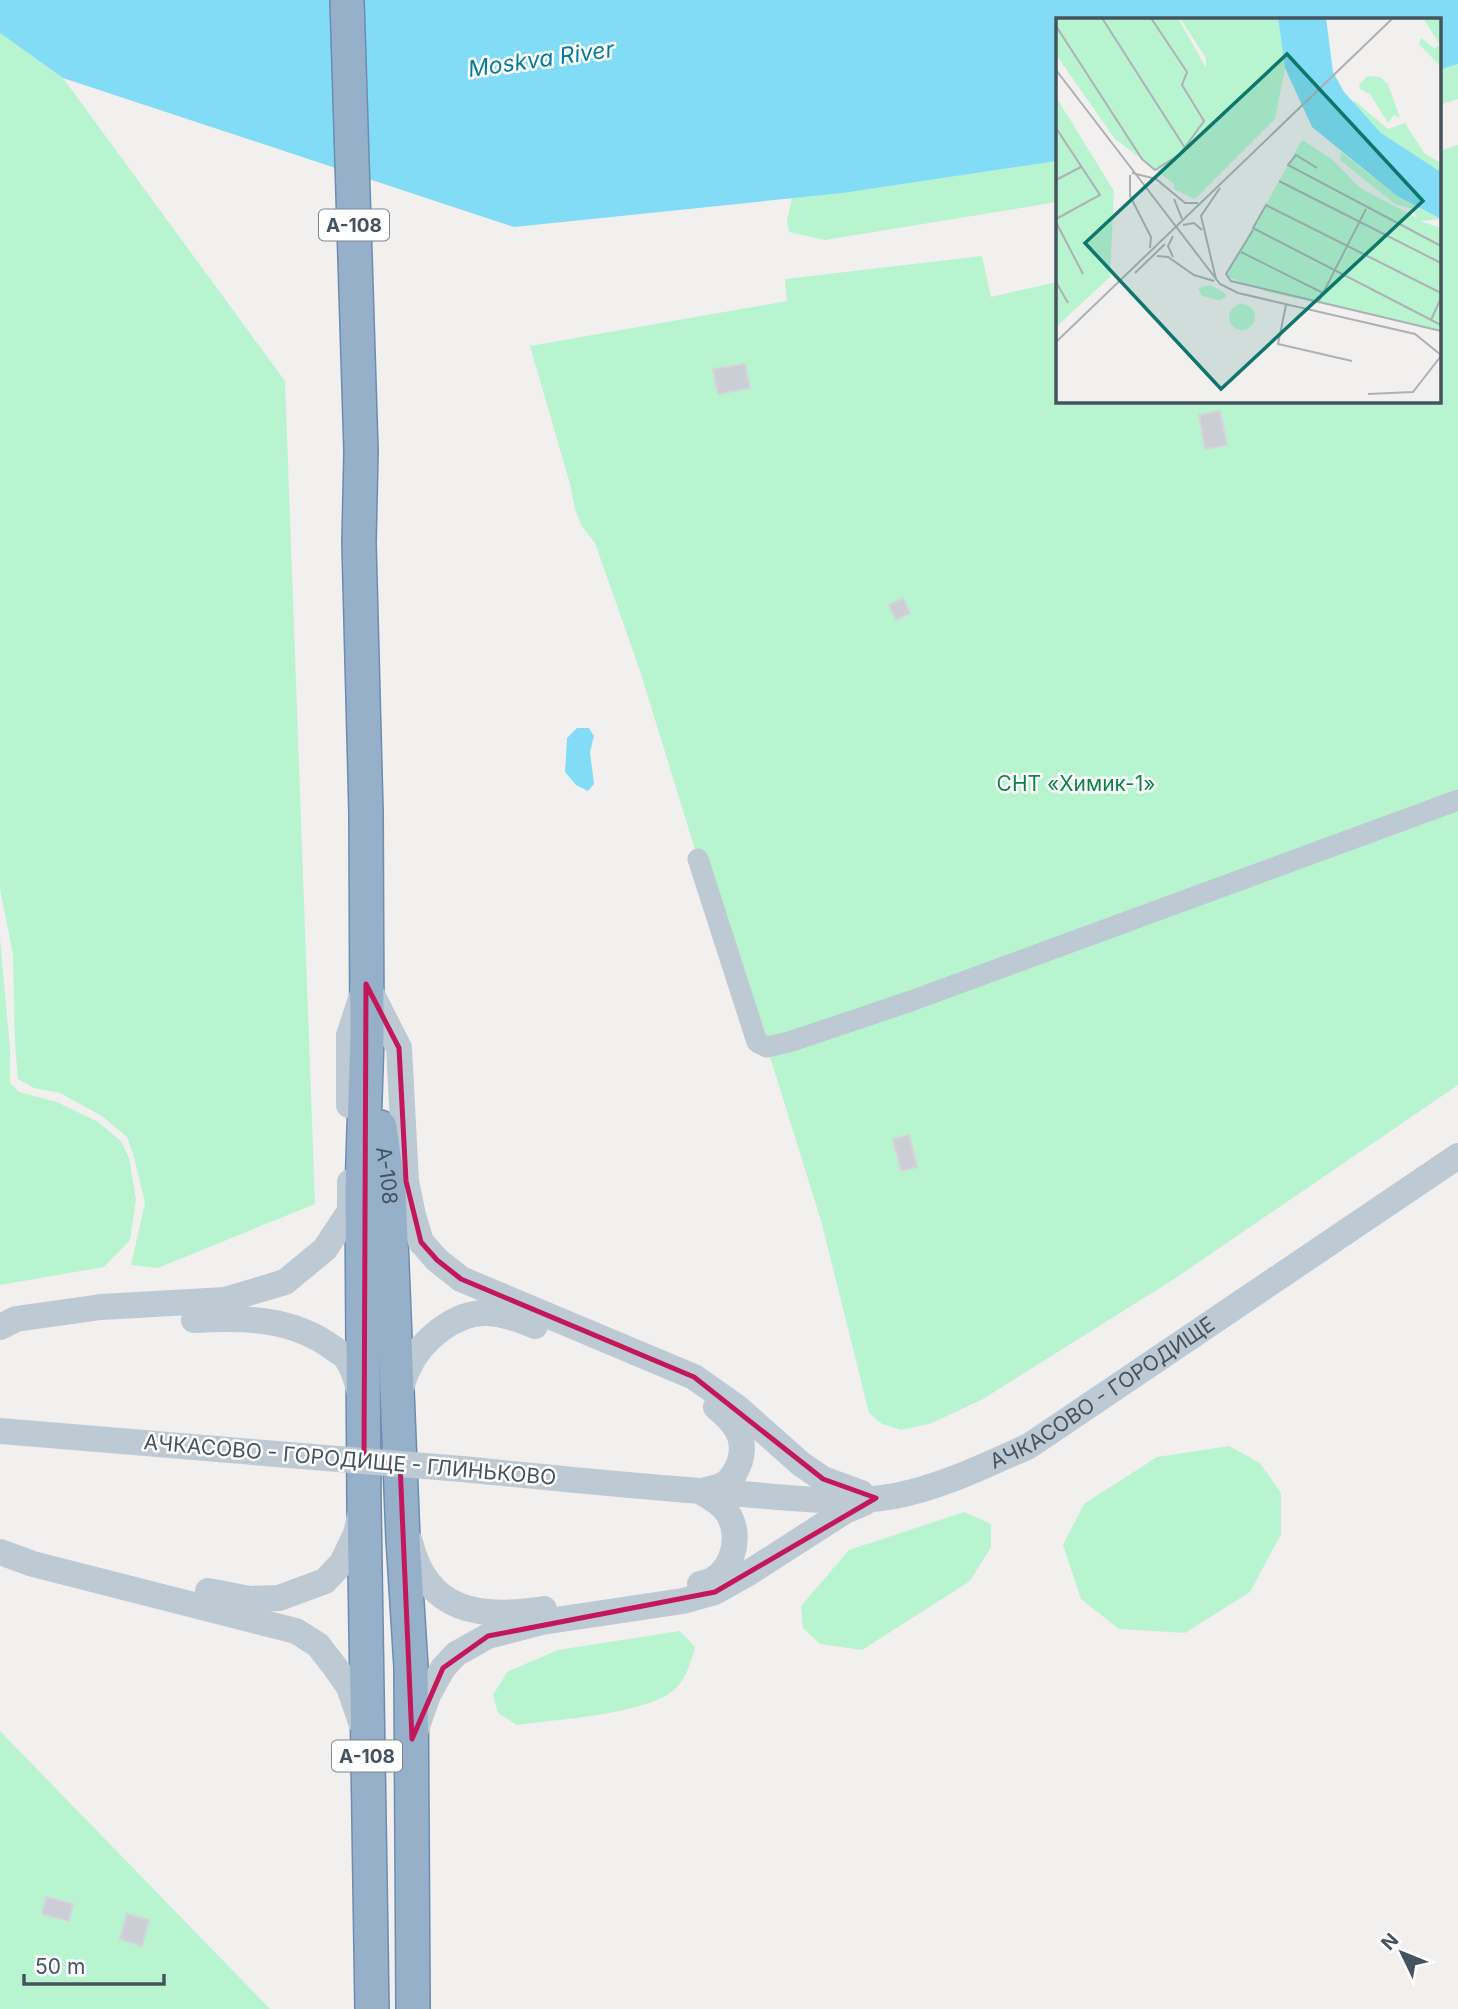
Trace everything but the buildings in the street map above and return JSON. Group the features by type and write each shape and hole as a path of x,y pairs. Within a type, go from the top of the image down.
{"highway":[{"name":"А-108","path":"348,0 361,451 359,543 368,1037 362,1192 363,1504 372,2009"},
{"name":"А-108","path":"368,1037 389,1190 411,1668 413,2009"}],"street":[{"path":"698,859 757,1042 767,1047 911,1001 1458,800"},
{"path":"0,1326 16,1319 102,1307 225,1300 285,1282 324,1249 350,1211 349,1035 366,984"},
{"path":"366,984 399,1048 406,1181 421,1242 437,1260 461,1279 694,1377 738,1408 801,1464 823,1479 876,1498"},
{"name":"АЧКАСОВО - ГОРОДИЩЕ","path":"701,1492 822,1500 876,1498 917,1490 1029,1447 1458,1156"},
{"path":"397,1400 408,1367 436,1333 462,1317 486,1313 510,1317 691,1389 731,1420 742,1442 738,1467 724,1484 701,1492"},
{"path":"0,1343 21,1331 227,1318 295,1326 320,1337 346,1357 357,1382 364,1417"},
{"name":"АЧКАСОВО - ГОРОДИЩЕ - ГЛИНЬКОВО","path":"1,1431 462,1469 701,1492"},
{"path":"402,1511 414,1562 428,1585 454,1605 480,1612 525,1612 705,1583 716,1576 728,1563 735,1549 733,1525 729,1514 720,1504 701,1492"},
{"path":"412,1739 428,1695 443,1668 456,1654 488,1636 542,1622 683,1601 715,1592 845,1511 876,1498"},
{"path":"0,1538 149,1580 250,1599 279,1598 325,1580 342,1563 356,1534 363,1504"},
{"path":"0,1552 33,1564 296,1631 318,1645 349,1688 366,1741"}],"highlighted area":[{"path":"366,984 399,1048 406,1181 421,1242 437,1260 461,1279 694,1377 823,1479 876,1498 715,1592 488,1636 443,1668 412,1739 400,1464 364,1461"}],"green space":[{"path":"0,33 63,78 285,381 315,1204 158,1268 131,1265 145,1203 127,1137 102,1116 60,1093 34,1088 18,1079 13,954 0,889"},
{"path":"1458,64 1458,99 1440,105 1440,70"},
{"name":"СНТ «Химик-1»","path":"1458,145 1458,1085 1174,1279 983,1399 932,1423 901,1430 882,1424 869,1413 822,1224 767,1047 698,859 640,671 595,543 581,525 575,509 530,346 787,301 785,279 982,256 991,297 1056,282 1056,402 1440,402 1440,151"},
{"path":"1056,161 1056,202 825,240 789,232 787,221 792,198"},
{"path":"0,938 10,1049 10,1083 19,1092 57,1102 98,1122 121,1141 129,1158 136,1199 130,1240 104,1267 0,1285"},
{"path":"1229,1446 1260,1463 1281,1493 1281,1534 1250,1592 1185,1633 1119,1629 1081,1599 1063,1545 1084,1504 1157,1457"},
{"path":"964,1512 991,1524 991,1547 970,1581 862,1650 820,1644 803,1628 801,1606 849,1550"},
{"path":"680,1631 695,1647 692,1658 678,1686 660,1698 599,1715 517,1725 498,1713 493,1695 507,1672 558,1650"},
{"path":"0,1731 270,2009 0,2009"}],"water":[{"name":"Moskva River","path":"0,0 1458,0 1458,64 1440,70 1440,18 1056,18 1056,161 843,193 514,227 63,78 0,33"},
{"path":"577,728 589,728 594,736 590,752 594,784 588,791 576,785 565,772 567,738"}]}
